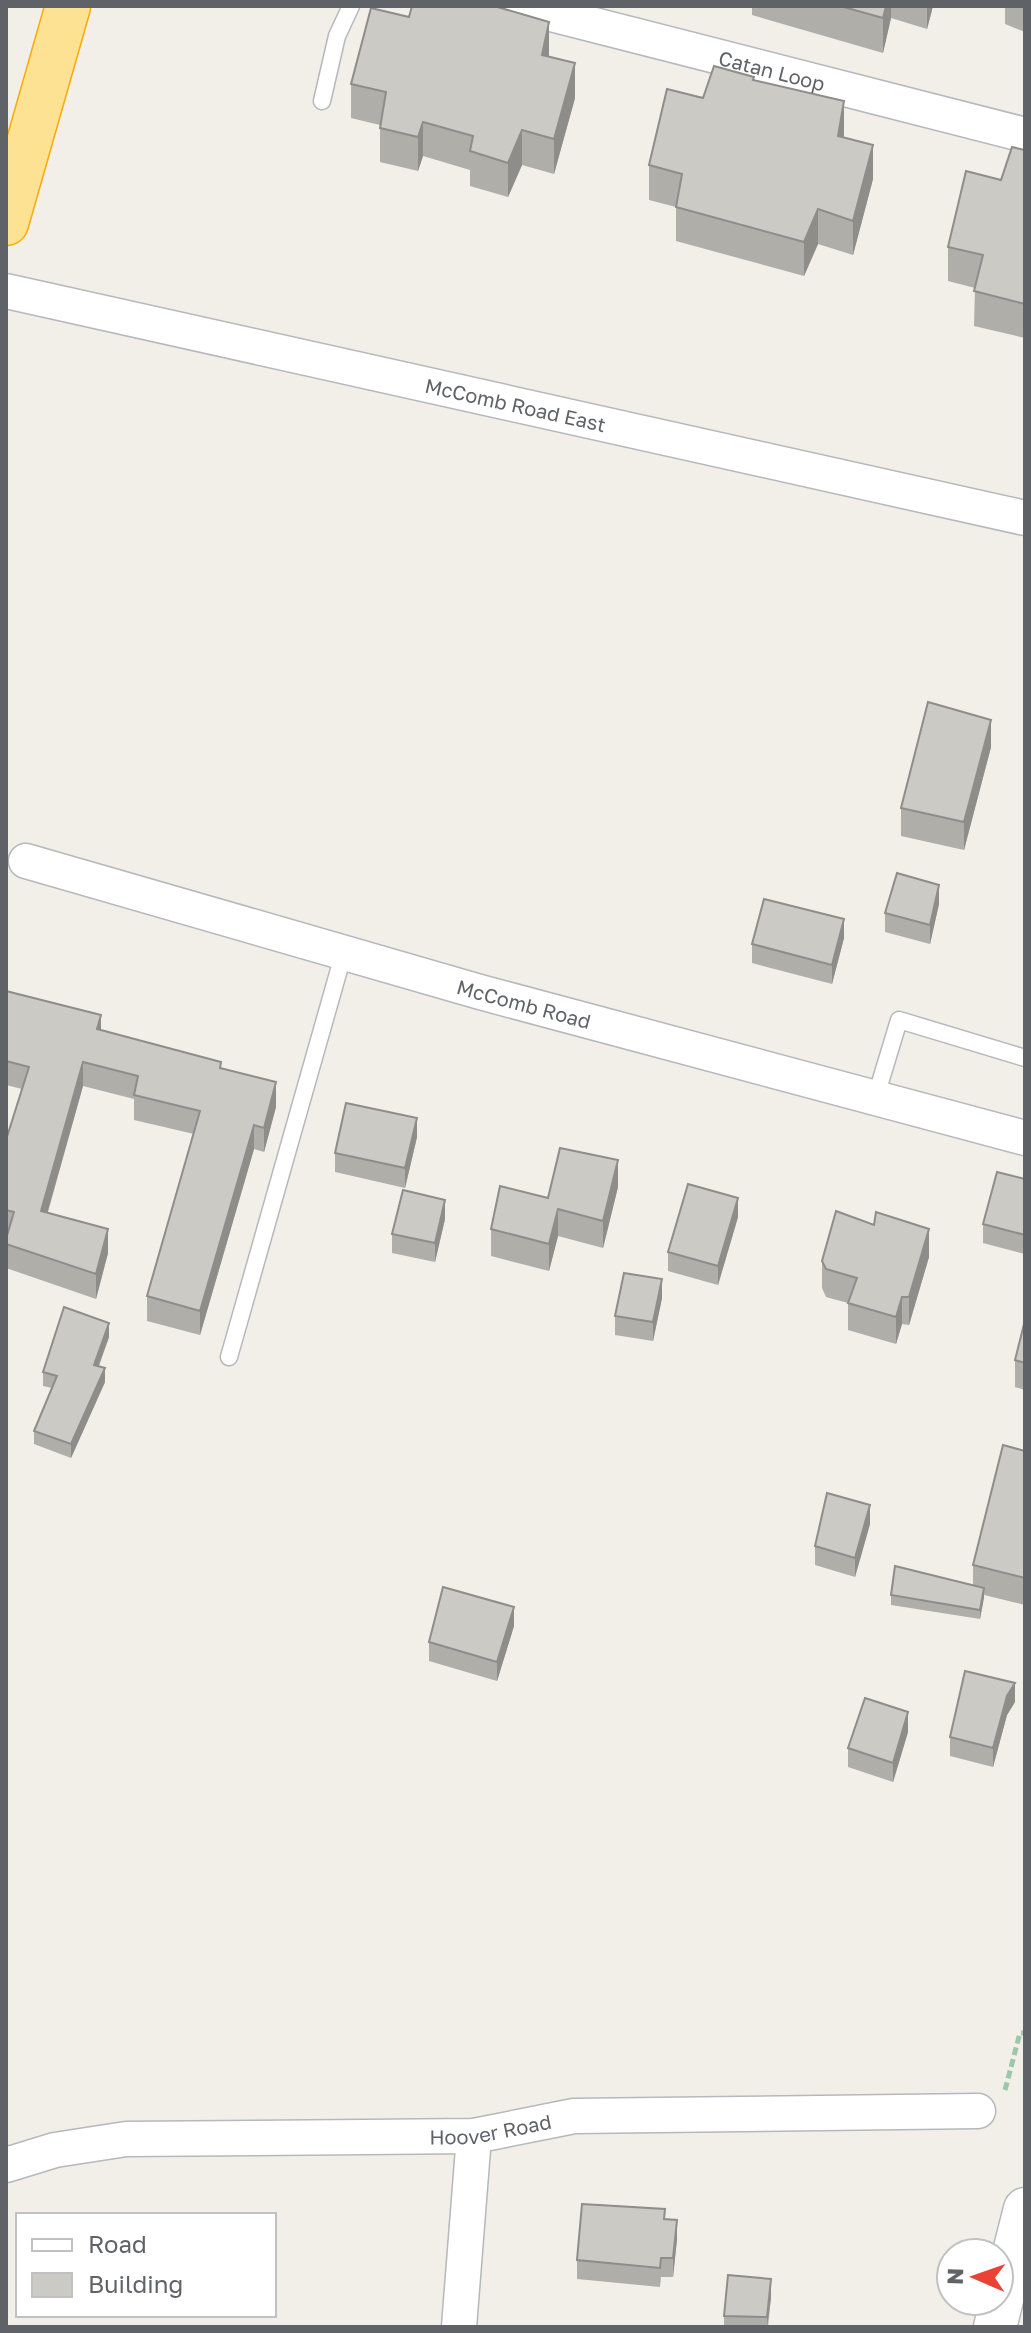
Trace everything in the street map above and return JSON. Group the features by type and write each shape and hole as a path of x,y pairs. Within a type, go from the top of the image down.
{"highway":[{"path":"6,223 68,6"}],"street":[{"name":"Catan Loop","path":"520,6 1025,135"},
{"name":"McComb Road East","path":"6,291 1025,518"},
{"name":"McComb Road","path":"26,861 344,952 1025,1138"},
{"name":"Hoover Road","path":"6,2165 55,2150 126,2139 474,2136 574,2116 978,2111"},
{"path":"459,2327 474,2136"},
{"path":"995,2327 1025,2209"}],"lane":[{"path":"322,101 337,36 351,6"},
{"path":"229,1357 344,952"},
{"path":"876,1096 899,1020 1025,1058"}],"building":[{"path":"412,6 494,6 549,22 542,55 575,63 554,139 522,130 508,163 470,151 473,136 423,122 418,137 380,128 386,92 351,84 371,8 409,17"},
{"path":"840,6 886,6 883,18"},
{"path":"714,66 754,77 753,80 844,101 838,136 873,145 853,221 818,209 804,242 676,207 682,174 649,165 667,89 703,98"},
{"path":"1012,147 1025,150 1025,304 974,291 983,255 948,247 966,171 1001,180"},
{"path":"928,702 991,720 964,822 901,808"},
{"path":"897,873 939,885 930,925 885,913"},
{"path":"764,899 844,919 832,965 752,944"},
{"path":"6,991 101,1015 97,1029 221,1062 220,1068 276,1082 264,1128 254,1125 200,1311 147,1296 200,1111 134,1095 138,1076 83,1062 41,1211 108,1229 96,1274 6,1244 14,1212 6,1210 6,1140 29,1067 6,1061"},
{"path":"346,1103 417,1118 405,1168 335,1153"},
{"path":"560,1148 618,1160 603,1221 558,1209 549,1244 491,1229 500,1186 548,1198"},
{"path":"997,1172 1025,1179 1025,1235 983,1224"},
{"path":"688,1184 738,1198 718,1266 668,1252"},
{"path":"403,1190 445,1200 435,1243 392,1234"},
{"path":"836,1211 874,1225 876,1212 929,1229 909,1297 902,1297 896,1317 848,1303 857,1278 826,1269 822,1261"},
{"path":"624,1273 662,1279 653,1322 615,1316"},
{"path":"64,1307 109,1323 94,1365 105,1368 71,1444 34,1431 57,1376 43,1372"},
{"path":"1025,1320 1025,1363 1015,1360"},
{"path":"1003,1445 1025,1451 1025,1578 973,1565"},
{"path":"827,1493 870,1505 855,1558 815,1546"},
{"path":"895,1566 984,1588 980,1610 891,1595"},
{"path":"443,1587 514,1607 497,1662 429,1642"},
{"path":"965,1671 1015,1683 1007,1696 993,1748 950,1737"},
{"path":"865,1698 908,1712 893,1763 848,1748"},
{"path":"582,2204 665,2209 664,2219 677,2220 673,2258 661,2258 660,2268 577,2260"},
{"path":"728,2275 771,2279 767,2317 724,2316"}]}
